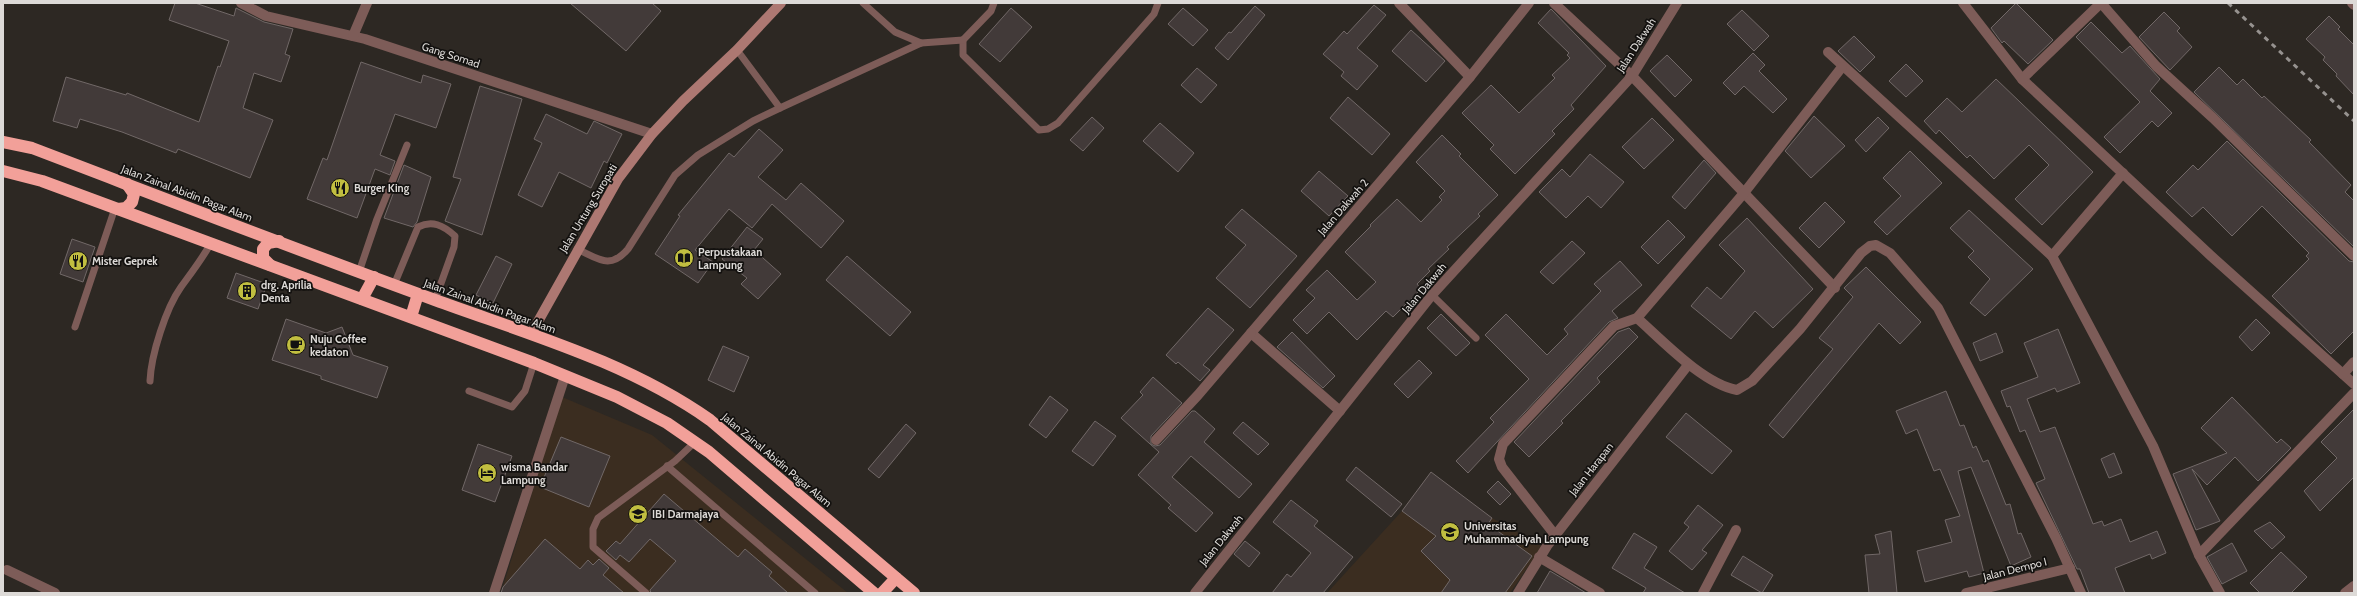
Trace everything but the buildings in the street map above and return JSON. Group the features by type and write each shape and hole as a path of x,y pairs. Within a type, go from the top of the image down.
{"highway":[{"name":"Jalan Zainal Abidin Pagar Alam","path":"3,142 32,148 418,294 531,334 642,379 683,401 725,432 914,593"},
{"path":"3,171 42,181 411,317 534,363 624,401 667,423 695,442 870,592"},
{"path":"116,209 126,208 132,202 134,194 127,184"},
{"path":"270,265 263,258 263,249 268,243 279,241"},
{"path":"362,299 374,277"},
{"path":"411,317 418,294"},
{"path":"882,593 896,578"}],"main road":[{"name":"Jalan Untung Suropati","path":"531,334 577,249 618,179 652,134 683,101 737,50 782,3"}],"street":[{"name":"Gang Somad","path":"241,3 266,16 353,36 652,134"},
{"path":"353,36 367,3"},
{"path":"1399,3 1470,77"},
{"name":"Jalan Dakwah 2","path":"1156,440 1198,395 1470,77 1529,3"},
{"path":"1554,3 1632,76 1835,288"},
{"name":"Jalan Dakwah","path":"1195,593 1432,295 1632,76 1677,3"},
{"path":"1963,3 2022,79 2210,255 2354,384"},
{"path":"2022,79 2101,3 2156,66 2213,118 2354,256"},
{"path":"1828,52 1842,67 2052,256 2153,446 2199,555 2220,593"},
{"path":"1555,535 1502,467 1499,459 1503,444 1614,326 1637,318 1744,193 1842,67"},
{"path":"2052,256 2123,173"},
{"path":"1637,318 1688,364 1728,388 1737,390 1744,387 1800,329 1835,288 1861,253 1870,246 1876,245 1890,253 1911,274 1938,308 2070,568 2081,593"},
{"path":"1251,333 1340,411"},
{"path":"2343,374 2354,362"},
{"name":"Jalan Harapan","path":"1518,593 1539,557 1555,535 1688,364"},
{"path":"494,593 565,376"},
{"path":"2199,555 2354,393"},
{"path":"1703,593 1736,530"},
{"path":"1539,557 1600,593"},
{"name":"Jalan Dempo I","path":"1966,593 2070,568"},
{"path":"7,570 55,593"},
{"path":"2345,593 2354,586"}],"lane":[{"path":"863,3 895,32 921,43"},
{"path":"994,3 991,11 963,40 962,49 965,59 1039,130 1044,130 1058,123 1154,14 1158,3"},
{"path":"577,249 607,262 620,258 628,249 675,175 698,155 753,122 780,108 921,43 963,40"},
{"path":"737,50 780,108"},
{"path":"359,272 377,219 407,145"},
{"path":"75,327 116,209"},
{"path":"394,285 418,227 427,222 444,226 455,236 454,247 435,300"},
{"path":"150,381 150,367 162,327 180,288 196,269 211,243"},
{"path":"1432,295 1476,338"},
{"path":"469,391 512,407 526,391 534,363"},
{"path":"646,593 593,547 593,529 598,518 667,466 695,442"},
{"path":"667,466 815,593"}],"shaded area":[{"name":"IBI Darmajaya","path":"562,397 652,435 848,593 501,593"},
{"name":"Universitas Muhammadiyah Lampung","path":"1431,472 1492,518 1542,546 1510,593 1327,593 1402,511"}],"railway":[{"path":"2228,3 2354,121"}],"place":[{"name":"Burger King","path":"340,188"},
{"name":"Perpustakaan Lampung","path":"684,258"},
{"name":"Mister Geprek","path":"78,261"},
{"name":"drg. Aprilia Denta","path":"247,291"},
{"name":"Nuju Coffee kedaton","path":"296,345"},
{"name":"wisma Bandar Lampung","path":"487,473"},
{"name":"IBI Darmajaya","path":"638,514"},
{"name":"Universitas Muhammadiyah Lampung","path":"1450,532"}]}
